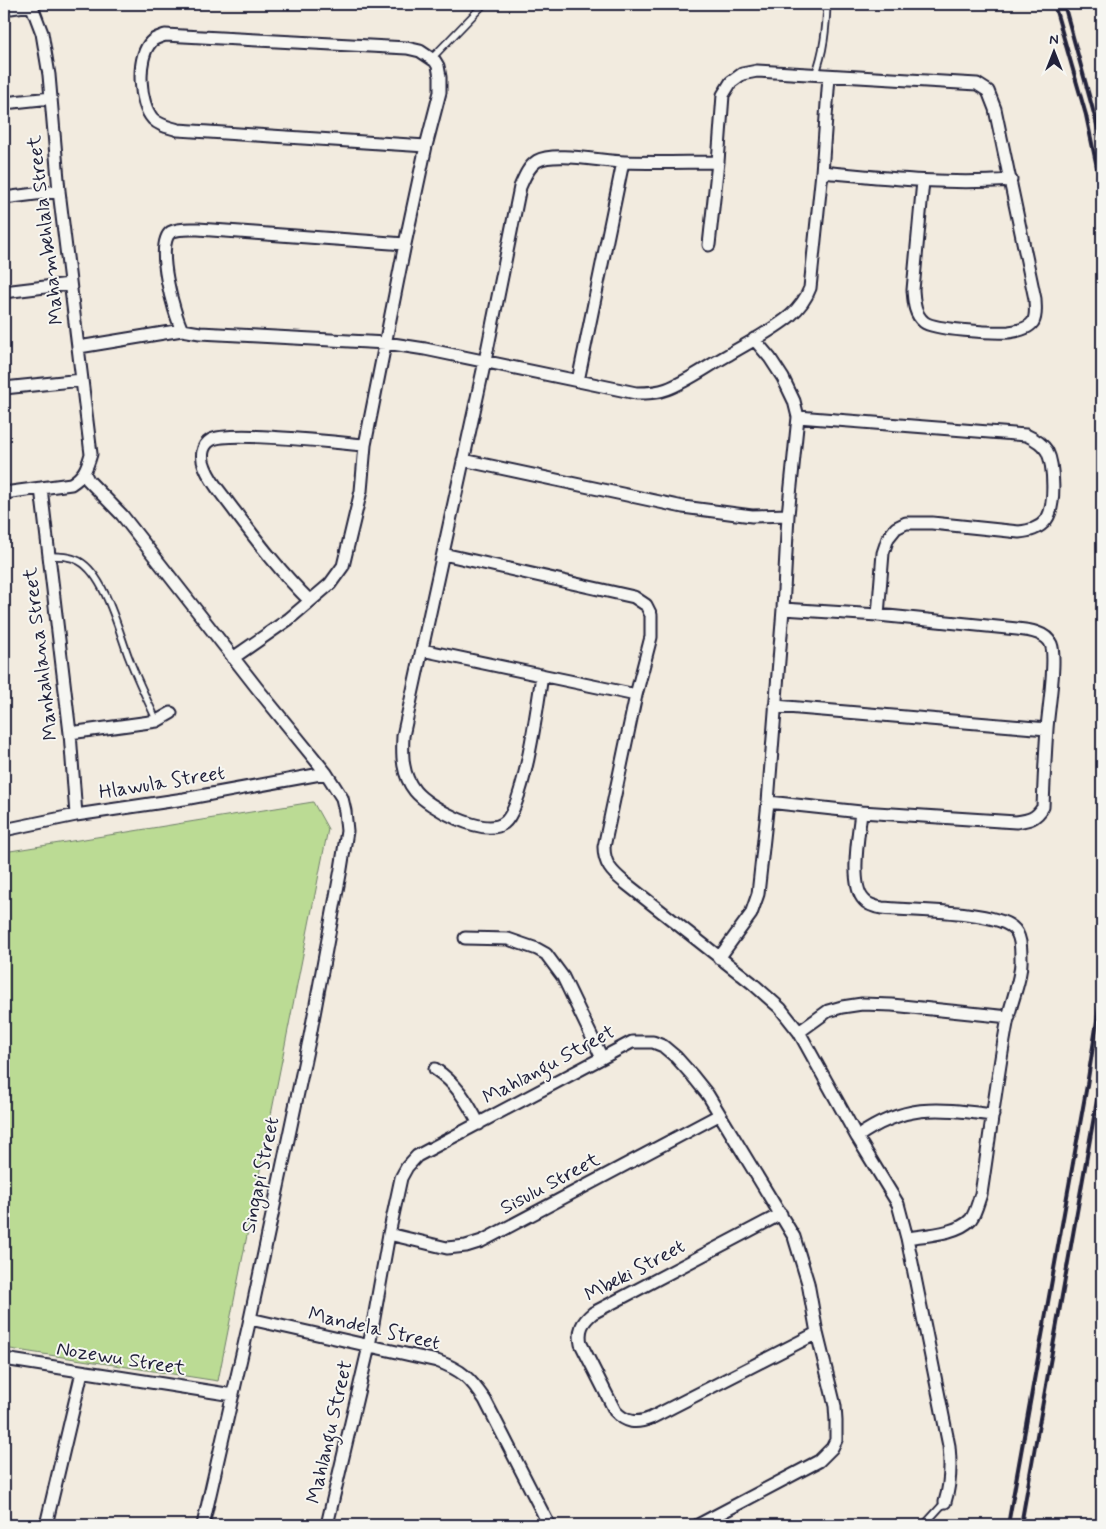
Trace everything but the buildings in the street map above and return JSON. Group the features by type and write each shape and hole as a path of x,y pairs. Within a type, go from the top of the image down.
{"street":[{"path":"4,9 31,4"},
{"name":"Mahambehlala Street","path":"31,4 42,33 49,75 59,191 91,454 84,472"},
{"path":"233,658 289,619 330,584 343,566 361,491 365,445 405,244 440,84 438,66 432,58 420,51 407,48 165,35 152,40 145,51 142,65 142,89 145,108 163,126 178,130 426,146"},
{"path":"709,245 723,95 731,82 742,74 757,71 977,84 983,87 991,97 995,109 1035,299 1036,316 1032,323 1023,330 1008,332 940,328 924,322 914,308 913,290 923,181"},
{"path":"79,347 182,330 200,333 386,343 484,360 636,393 652,393 666,389 754,339 789,316 803,303 808,295 822,172 828,76"},
{"path":"4,103 51,98"},
{"path":"542,676 521,788 512,813 504,822 497,826 487,826 476,825 455,818 430,805 415,791 406,775 403,764 403,736 520,187 528,170 537,161 549,157 623,162 718,162"},
{"path":"578,381 623,162"},
{"path":"822,172 923,181 988,182 1011,180"},
{"path":"4,198 59,191"},
{"path":"182,330 177,320 164,262 166,238 171,232 176,230 198,229 405,244"},
{"path":"4,292 70,284"},
{"path":"719,958 751,914 758,894 768,802 783,610 788,515 798,417 794,401 783,378 770,358 754,339"},
{"path":"4,388 82,380"},
{"path":"798,417 1026,435 1037,440 1046,450 1050,459 1053,476 1050,512 1039,527 1019,532 932,523 906,523 896,528 888,538 883,554 878,615"},
{"path":"310,601 252,535 212,480 204,466 202,452 205,445 212,439 227,437 278,438 365,445"},
{"path":"462,460 682,506 752,516 788,515"},
{"path":"4,493 71,484 80,478 84,472"},
{"name":"Singapi Street","path":"84,472 88,480 122,515 233,658 326,772 342,798 345,811 347,832 310,1036 250,1319 203,1525"},
{"name":"Mankahlana Street","path":"41,488 70,734 76,815"},
{"path":"443,554 634,597 646,605 651,615 652,625 604,847 606,863 624,882 775,1003 799,1032 857,1137 898,1204 907,1238 949,1446 951,1469 949,1489 945,1502"},
{"path":"768,802 861,812 1016,822 1030,820 1038,814 1043,806 1053,656 1051,644 1046,637 1027,630 878,615 783,610"},
{"path":"422,650 636,695"},
{"path":"775,706 1047,729"},
{"path":"70,734 157,721 171,713"},
{"name":"Hlawula Street","path":"4,830 76,815 184,800 326,772"},
{"path":"861,812 856,874 858,890 864,900 873,906 882,908 979,915 999,920 1012,927 1017,933 1020,942 1022,961 1009,1017 981,1194 976,1210 963,1226 907,1238"},
{"path":"465,938 508,939 546,954 563,977 602,1058"},
{"path":"799,1032 828,1011 862,1004 892,1005 1009,1017"},
{"name":"Mahlangu Street","path":"327,1525 369,1346 401,1178 407,1167 417,1156 632,1042 653,1042 663,1046 676,1057 703,1088 794,1237 804,1266 817,1332 835,1406 836,1440 832,1448 818,1461 698,1525"},
{"path":"435,1069 448,1078 460,1092 479,1124"},
{"path":"857,1137 875,1125 896,1115 918,1110 946,1110 993,1115"},
{"name":"Sisulu Street","path":"389,1234 447,1248 466,1246 482,1241 720,1115"},
{"name":"Mbeki Street","path":"781,1214 593,1313 584,1320 580,1336 581,1344 621,1418 636,1422 651,1418 817,1332"},
{"name":"Mandela Street","path":"250,1319 437,1361 455,1368 466,1375 485,1400 549,1525"},
{"name":"Nozewu Street","path":"4,1359 233,1395"},
{"path":"46,1525 82,1372"}],"lane":[{"path":"432,58 484,4"},
{"path":"815,75 821,59 826,30 827,4"},
{"path":"49,556 64,556 81,561 99,584 113,610 128,656 157,721"},
{"path":"924,1525 945,1502"}],"green space":[{"path":"313,802 328,829 218,1381 4,1348 4,852"}],"railway":[{"path":"1054,4 1086,115 1102,191"},
{"path":"1064,4 1102,143"},
{"path":"1008,1525 1087,1085 1102,989"},
{"path":"1021,1525 1102,1072"}]}
